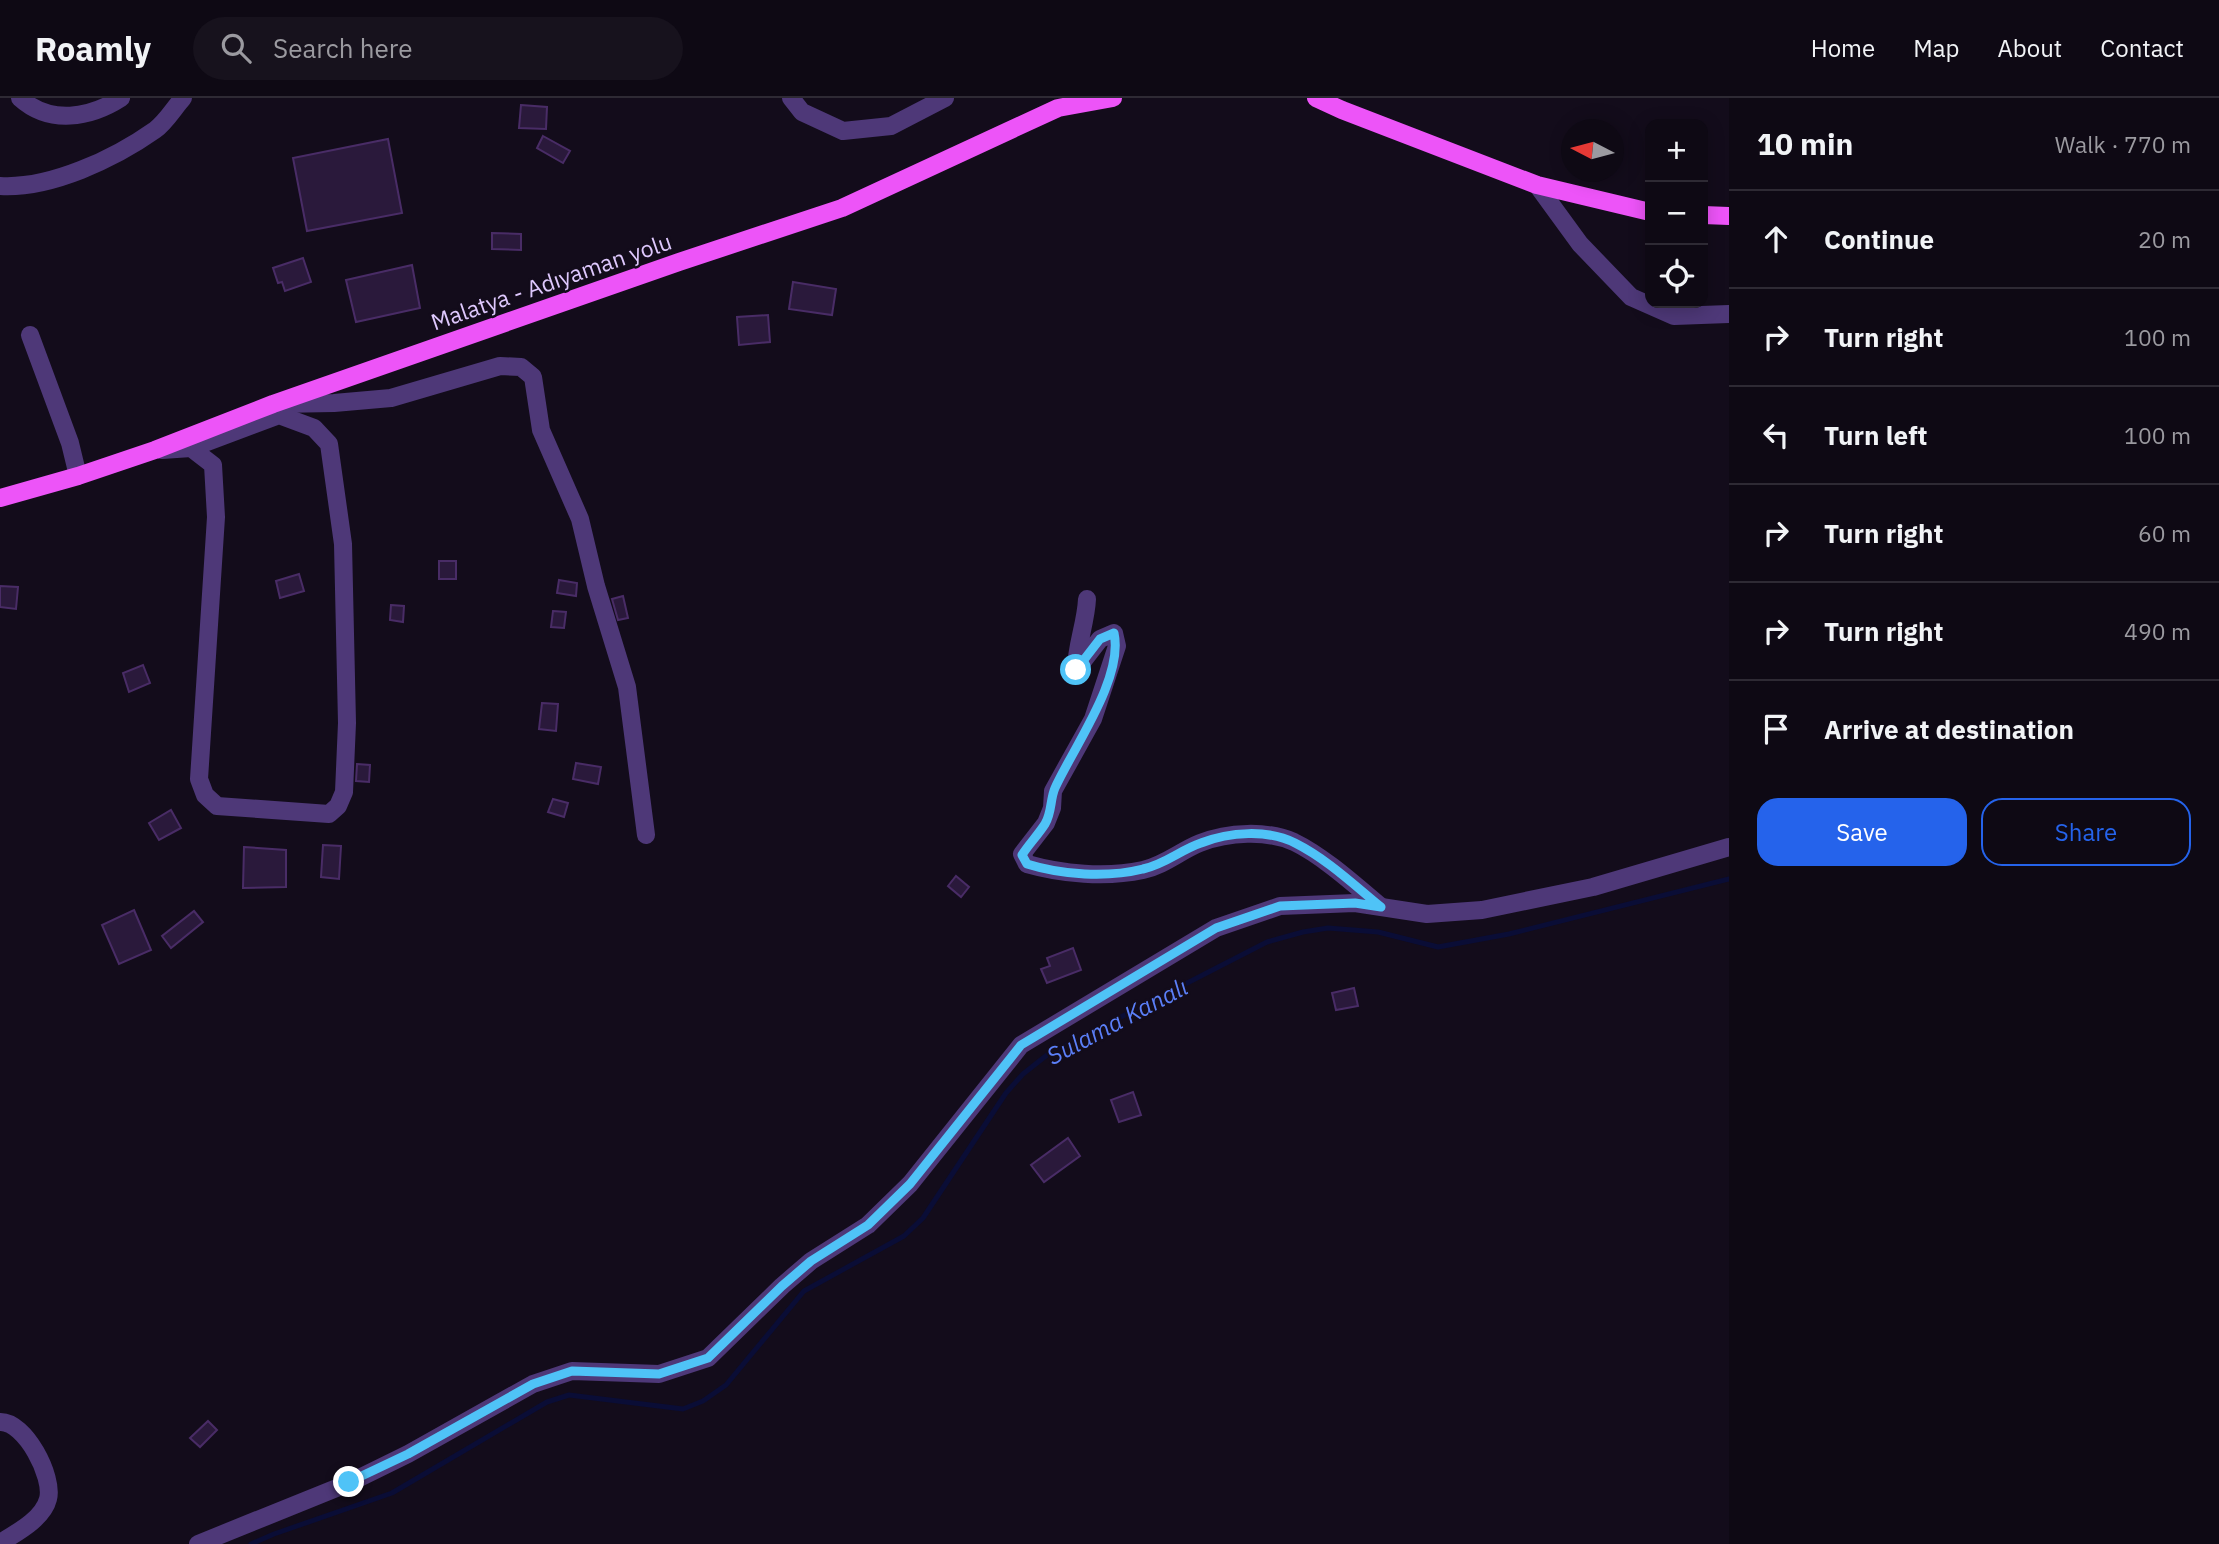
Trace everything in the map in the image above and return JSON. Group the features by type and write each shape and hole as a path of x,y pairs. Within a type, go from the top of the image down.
{"main road":[{"name":"Malatya - Adıyaman yolu","path":"0,498 155,450 273,404 842,208 1058,108 1113,98"},
{"path":"1316,98 1537,185 1645,211"},
{"path":"1708,215 1729,216"}],"street":[{"path":"20,98 48,114 69,117 104,109 121,98"},
{"path":"0,186 19,187 55,179 116,153 157,128 183,98"},
{"path":"791,98 802,112 843,131 891,126 945,98"},
{"path":"1537,185 1580,244 1631,297 1674,316 1729,314"},
{"path":"30,335 69,443 78,476"},
{"path":"273,404 391,398 500,366 521,367 528,371 533,377 541,430 580,519 596,586 627,687 646,835"},
{"path":"155,450 191,448 279,415 314,428 329,444 343,544 347,723 344,792 338,806 329,814 216,806 205,795 200,779 216,517 213,465 191,448"},
{"path":"1087,599 1086,624 1076,657 1076,670 1100,639 1114,633 1117,646 1093,719 1053,790 1052,808 1046,823 1022,855 1027,864 1043,869 1101,874 1141,870 1166,863 1201,843 1232,836 1264,834 1294,842 1342,874 1381,907"},
{"path":"198,1544 349,1482 408,1454 533,1384 572,1371 659,1374 708,1358 811,1261 868,1225 910,1184 1021,1045 1216,928 1280,906 1355,903 1427,914 1482,910 1593,887 1729,846"},
{"path":"0,1422 7,1422 20,1432 33,1448 49,1484 48,1499 36,1516 0,1543"}],"building":[{"path":"521,105 547,107 546,129 519,128"},
{"path":"543,136 570,151 563,163 537,148"},
{"path":"388,139 402,213 307,231 293,158"},
{"path":"492,233 521,234 521,250 492,249"},
{"path":"303,258 311,282 285,291 282,282 278,283 273,268"},
{"path":"412,265 420,308 356,322 346,280"},
{"path":"793,282 836,289 832,315 789,309"},
{"path":"768,315 770,342 739,345 737,317"},
{"path":"439,561 456,561 456,579 439,579"},
{"path":"299,574 304,591 280,598 276,581"},
{"path":"559,580 577,583 576,596 557,593"},
{"path":"0,586 18,587 16,609 0,607"},
{"path":"623,596 628,618 618,620 612,599"},
{"path":"391,605 404,606 403,622 390,620"},
{"path":"553,611 566,612 564,628 551,627"},
{"path":"143,665 150,683 129,692 123,673"},
{"path":"542,703 558,704 556,731 539,729"},
{"path":"576,763 601,767 598,784 573,779"},
{"path":"357,764 370,765 369,782 356,781"},
{"path":"553,799 568,803 564,817 548,812"},
{"path":"171,810 181,828 159,840 149,823"},
{"path":"323,845 341,846 339,879 321,877"},
{"path":"244,847 286,850 286,887 243,888"},
{"path":"956,876 969,887 961,897 948,886"},
{"path":"134,910 151,950 119,964 102,925"},
{"path":"194,911 203,922 171,948 162,936"},
{"path":"1073,948 1081,970 1047,983 1041,969 1050,966 1047,958"},
{"path":"1354,988 1358,1006 1336,1010 1332,993"},
{"path":"1133,1092 1141,1115 1119,1122 1111,1100"},
{"path":"1068,1138 1080,1156 1044,1182 1031,1165"},
{"path":"208,1421 217,1430 200,1447 190,1438"}],"waterway":[{"name":"Sulama Kanalı","path":"251,1544 392,1493 547,1402 569,1395 683,1409 703,1401 726,1385 804,1291 904,1236 923,1218 1006,1093 1023,1074 1047,1055 1267,942 1328,928 1378,932 1438,947 1509,934 1729,879"}],"route":[{"path":"349,1482 408,1454 533,1384 572,1371 659,1374 708,1358 811,1261 868,1225 910,1184 1021,1045 1216,928 1280,906 1355,903 1381,907 1342,874 1294,842 1264,834 1232,836 1201,843 1166,863 1141,870 1101,874 1043,869 1027,864 1022,855 1032,838 1046,823 1052,808 1053,790 1093,719 1117,646 1114,633 1100,639 1076,670"}]}
